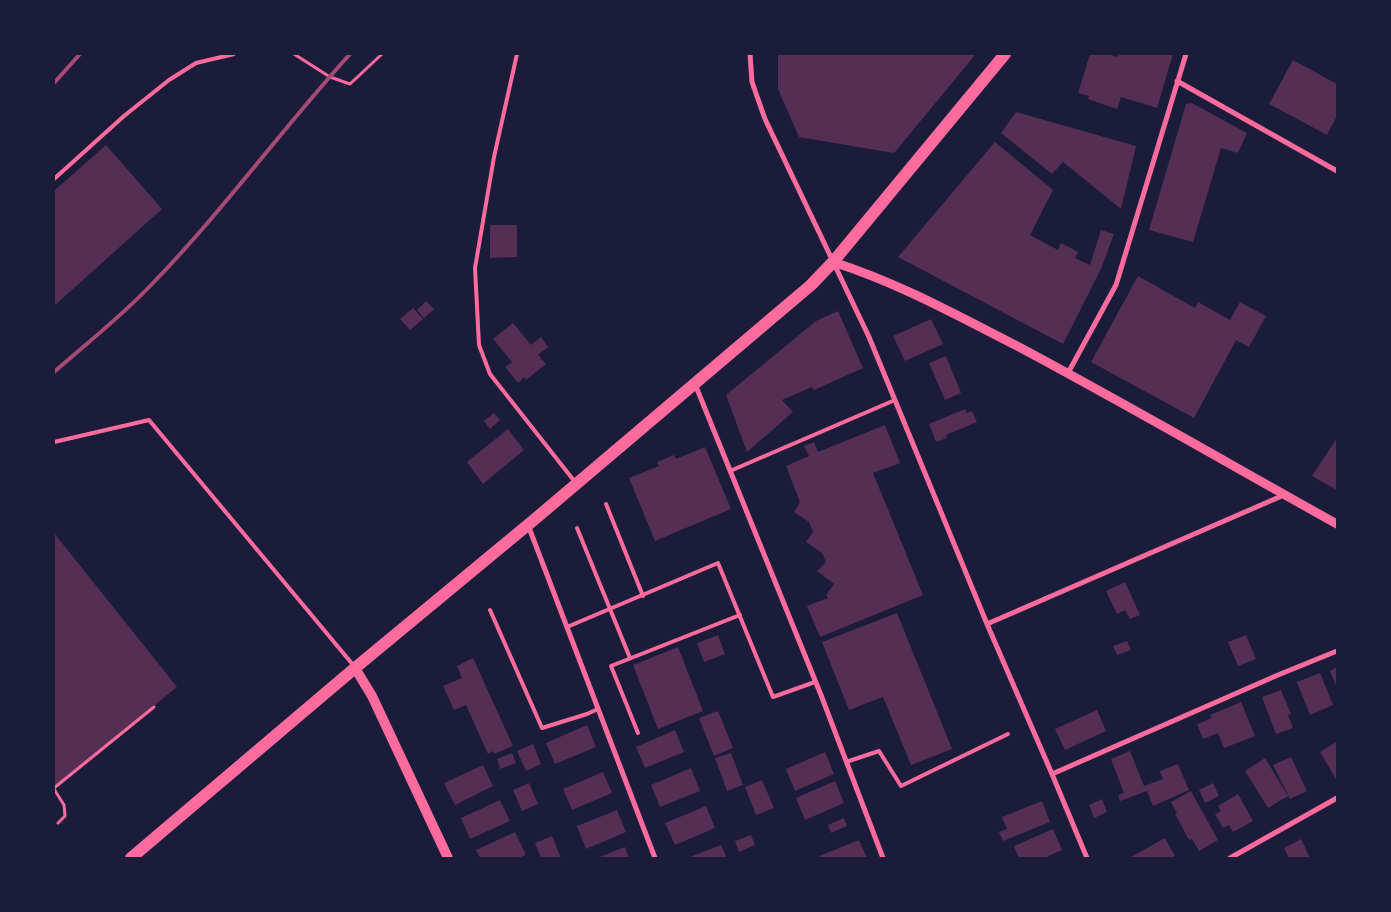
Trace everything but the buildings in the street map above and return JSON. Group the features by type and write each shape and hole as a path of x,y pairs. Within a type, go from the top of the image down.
{"main road":[{"path":"131,858 791,303 833,262 1005,54"},
{"path":"355,668 372,696 448,858"}],"street":[{"path":"750,54 752,82 762,113 860,315 986,624 1087,858"},
{"path":"1068,373 1116,285 1186,54"},
{"path":"1178,81 1337,171"},
{"path":"833,262 864,272 918,294 1068,373 1337,524"},
{"path":"695,384 815,682 883,858"},
{"path":"986,624 1285,495"},
{"path":"528,524 655,858"},
{"path":"1052,774 1337,651"},
{"path":"1230,858 1337,798"}],"lane":[{"path":"54,179 124,116 169,80 196,63 234,54"},
{"path":"517,54 494,157 475,268 479,345 490,374 577,484"},
{"path":"730,471 895,400"},
{"path":"54,442 149,420 355,668"},
{"path":"606,504 643,596"},
{"path":"578,528 630,658"},
{"path":"567,627 718,563 773,697 815,682"},
{"path":"490,610 542,728 598,709"},
{"path":"638,733 611,666 740,615"},
{"path":"846,762 879,750 901,786 1008,734"}],"path":[{"path":"294,54 330,77 350,84 382,54"},
{"path":"58,823 65,816 64,805 54,789 154,707"}],"railway":[{"path":"54,83 80,54"},
{"path":"54,372 129,307 152,284 228,199 300,111 350,54"}]}
